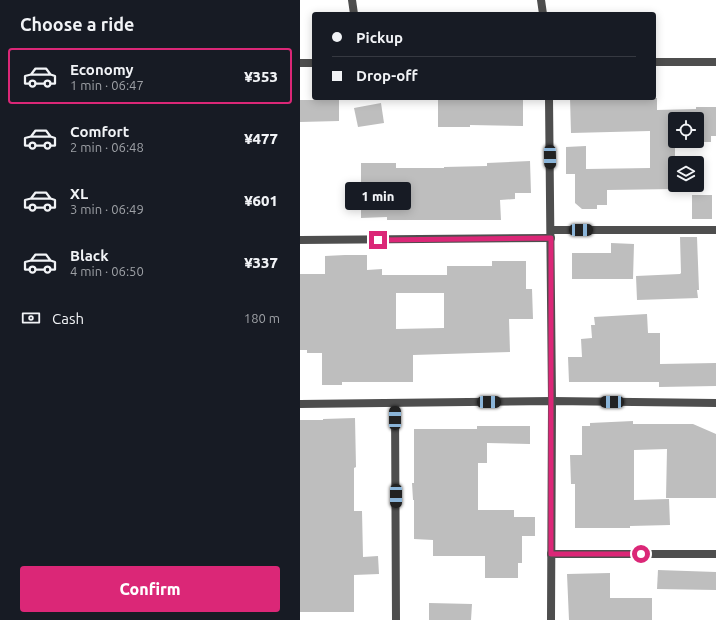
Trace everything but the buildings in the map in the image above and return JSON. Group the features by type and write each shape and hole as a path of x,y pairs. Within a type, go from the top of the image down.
{"street":[{"path":"352,0 354,12"},
{"path":"541,0 542,12"},
{"path":"656,62 716,62"},
{"path":"300,63 312,63"},
{"path":"549,100 552,401 550,620"},
{"path":"300,240 716,230"},
{"path":"300,404 552,401 716,403"},
{"path":"395,403 396,620"},
{"path":"551,554 716,554"}],"route":[{"path":"378,240 551,238 551,554 641,554"}]}
